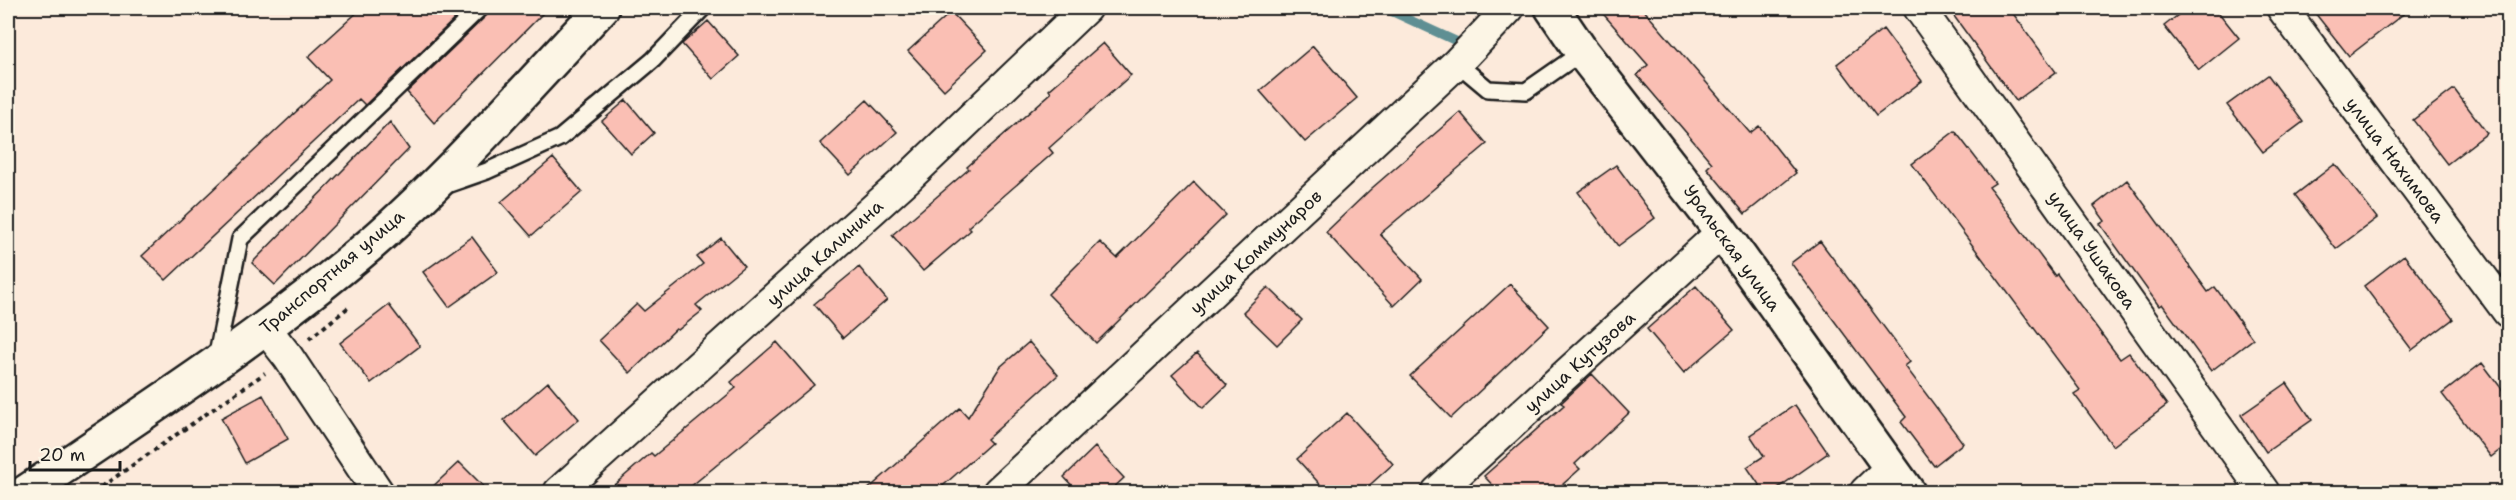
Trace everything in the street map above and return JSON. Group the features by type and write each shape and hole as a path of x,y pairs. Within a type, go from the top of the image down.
{"main road":[{"name":"Транспортная улица","path":"26,492 266,329 372,243 474,144 602,8"},
{"name":"Уральская улица","path":"1552,8 1582,51 1722,232 1899,480"}],"street":[{"name":"улица Калинина","path":"559,492 909,177 1086,8"},
{"name":"улица Коммунаров","path":"998,492 1457,63 1509,8"},
{"name":"улица Ушакова","path":"1919,8 2265,492"},
{"name":"улица Нахимова","path":"2282,8 2508,312"},
{"name":"улица Кутузова","path":"1437,492 1722,232"},
{"path":"266,329 288,357 378,492"},
{"path":"1865,492 1899,480"}],"lane":[{"path":"216,364 240,238 480,8"},
{"path":"422,194 487,171 560,138 652,60 703,8"},
{"path":"1457,63 1488,89 1526,91 1582,51"}],"building":[{"path":"362,8 466,8 365,105 359,99 166,280 142,256 330,80 308,57"},
{"path":"490,8 548,8 434,123 407,92 487,15"},
{"path":"1598,8 1642,8 1750,133 1759,126 1796,173 1745,214 1707,168 1712,163 1637,75 1648,65"},
{"path":"1948,8 2009,8 2056,72 2016,101"},
{"path":"2187,8 2215,8 2239,38 2199,70 2164,26"},
{"path":"2311,8 2411,8 2349,56"},
{"path":"951,12 987,50 944,90 908,51"},
{"path":"708,21 739,56 713,79 682,44"},
{"path":"1883,29 1922,81 1876,116 1837,64"},
{"path":"1103,43 1131,75 1049,148 1053,153 968,227 971,230 923,271 892,235 969,169 967,167 1051,93 1049,90"},
{"path":"1313,46 1357,98 1305,142 1260,91"},
{"path":"2268,75 2303,122 2263,152 2227,105"},
{"path":"2454,89 2487,133 2447,164 2413,120"},
{"path":"626,100 654,133 631,154 602,121"},
{"path":"867,100 897,132 850,175 820,143"},
{"path":"1460,112 1487,144 1380,234 1422,279 1394,306 1326,232 1372,188"},
{"path":"390,122 409,149 275,285 252,263"},
{"path":"1955,131 1995,183 1989,187 2055,276 2057,274 2120,359 2129,353 2167,405 2113,446 2074,394 2080,390 1912,164"},
{"path":"553,158 582,192 531,236 501,202"},
{"path":"2335,164 2377,218 2336,249 2295,195"},
{"path":"1616,165 1655,218 1618,246 1578,192"},
{"path":"2127,180 2208,292 2215,287 2253,339 2211,371 2162,304 2159,306 2100,224 2105,221 2094,206"},
{"path":"1194,182 1226,215 1096,343 1048,294 1100,242 1117,258"},
{"path":"472,237 498,272 449,307 423,272"},
{"path":"721,238 744,266 696,305 702,311 678,330 676,329 630,373 599,340 637,304 644,311 703,264 697,257"},
{"path":"1820,241 1910,362 1905,366 1963,443 1934,466 1901,422 1906,417 1791,263"},
{"path":"2404,255 2453,319 2412,350 2364,286"},
{"path":"859,267 887,300 843,338 814,304"},
{"path":"1510,284 1549,326 1451,418 1410,376"},
{"path":"1696,286 1734,330 1684,373 1647,329"},
{"path":"1268,287 1302,320 1277,345 1243,312"},
{"path":"389,305 420,346 371,383 340,343"},
{"path":"777,342 814,385 684,492 606,492 651,453 654,456 736,388 731,382"},
{"path":"1029,342 1058,375 987,439 991,443 936,492 865,492 960,408 968,417 1000,367"},
{"path":"1197,353 1227,385 1203,408 1172,375"},
{"path":"2482,363 2508,397 2508,444 2491,457 2442,394"},
{"path":"1592,374 1629,413 1575,464 1580,469 1554,492 1499,492 1484,476 1564,405 1561,403"},
{"path":"548,382 579,419 535,456 504,420"},
{"path":"2287,383 2312,420 2266,452 2241,415"},
{"path":"263,395 288,439 245,463 221,418"},
{"path":"1795,405 1828,453 1772,492 1764,492 1747,467 1764,456 1750,435"},
{"path":"1347,413 1393,464 1362,492 1327,492 1297,459"},
{"path":"1095,447 1124,478 1109,492 1078,492 1064,477"},
{"path":"459,462 489,492 427,492"}],"waterway":[{"path":"1384,8 1458,42"}]}
